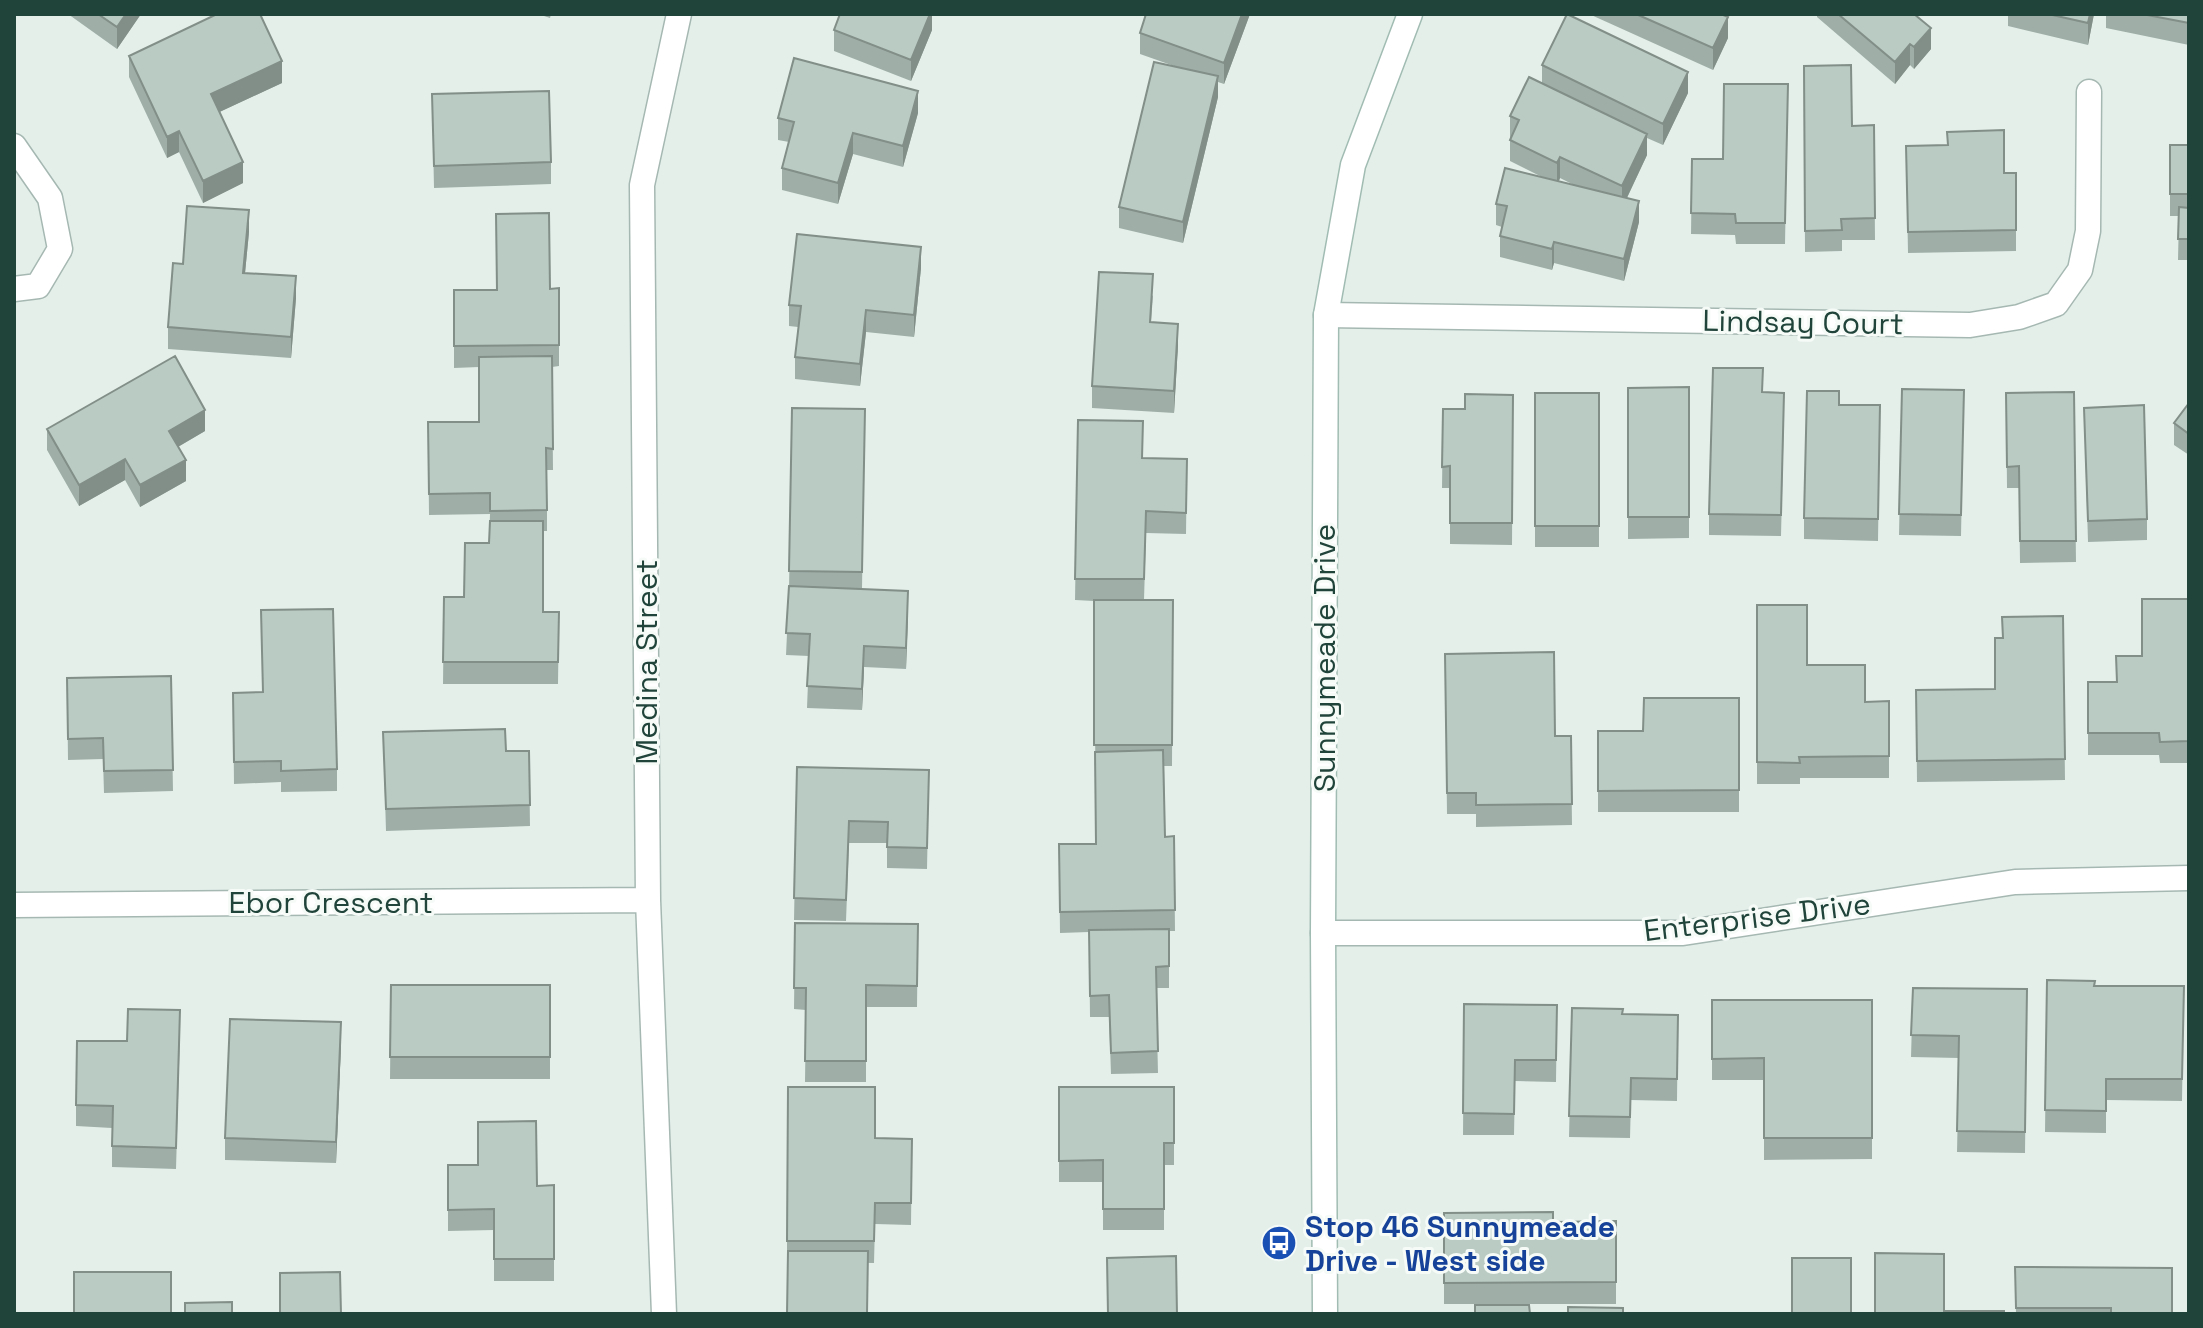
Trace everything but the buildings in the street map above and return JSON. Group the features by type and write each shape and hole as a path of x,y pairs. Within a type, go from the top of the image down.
{"street":[{"name":"Medina Street","path":"664,1314 648,900 642,185 679,14"},
{"name":"Sunnymeade Drive","path":"1325,1314 1326,315 1353,165 1410,14"},
{"name":"Lindsay Court","path":"1326,315 1970,325 2019,317 2056,304 2080,270 2088,231 2089,92"},
{"path":"14,146 50,198 60,249 38,286 14,289"},
{"name":"Enterprise Drive","path":"1323,933 1683,933 2015,882 2189,878"},
{"name":"Ebor Crescent","path":"14,905 648,900"}],"place":[{"name":"Stop 46 Sunnymeade Drive - West side","path":"1279,1243"}]}
